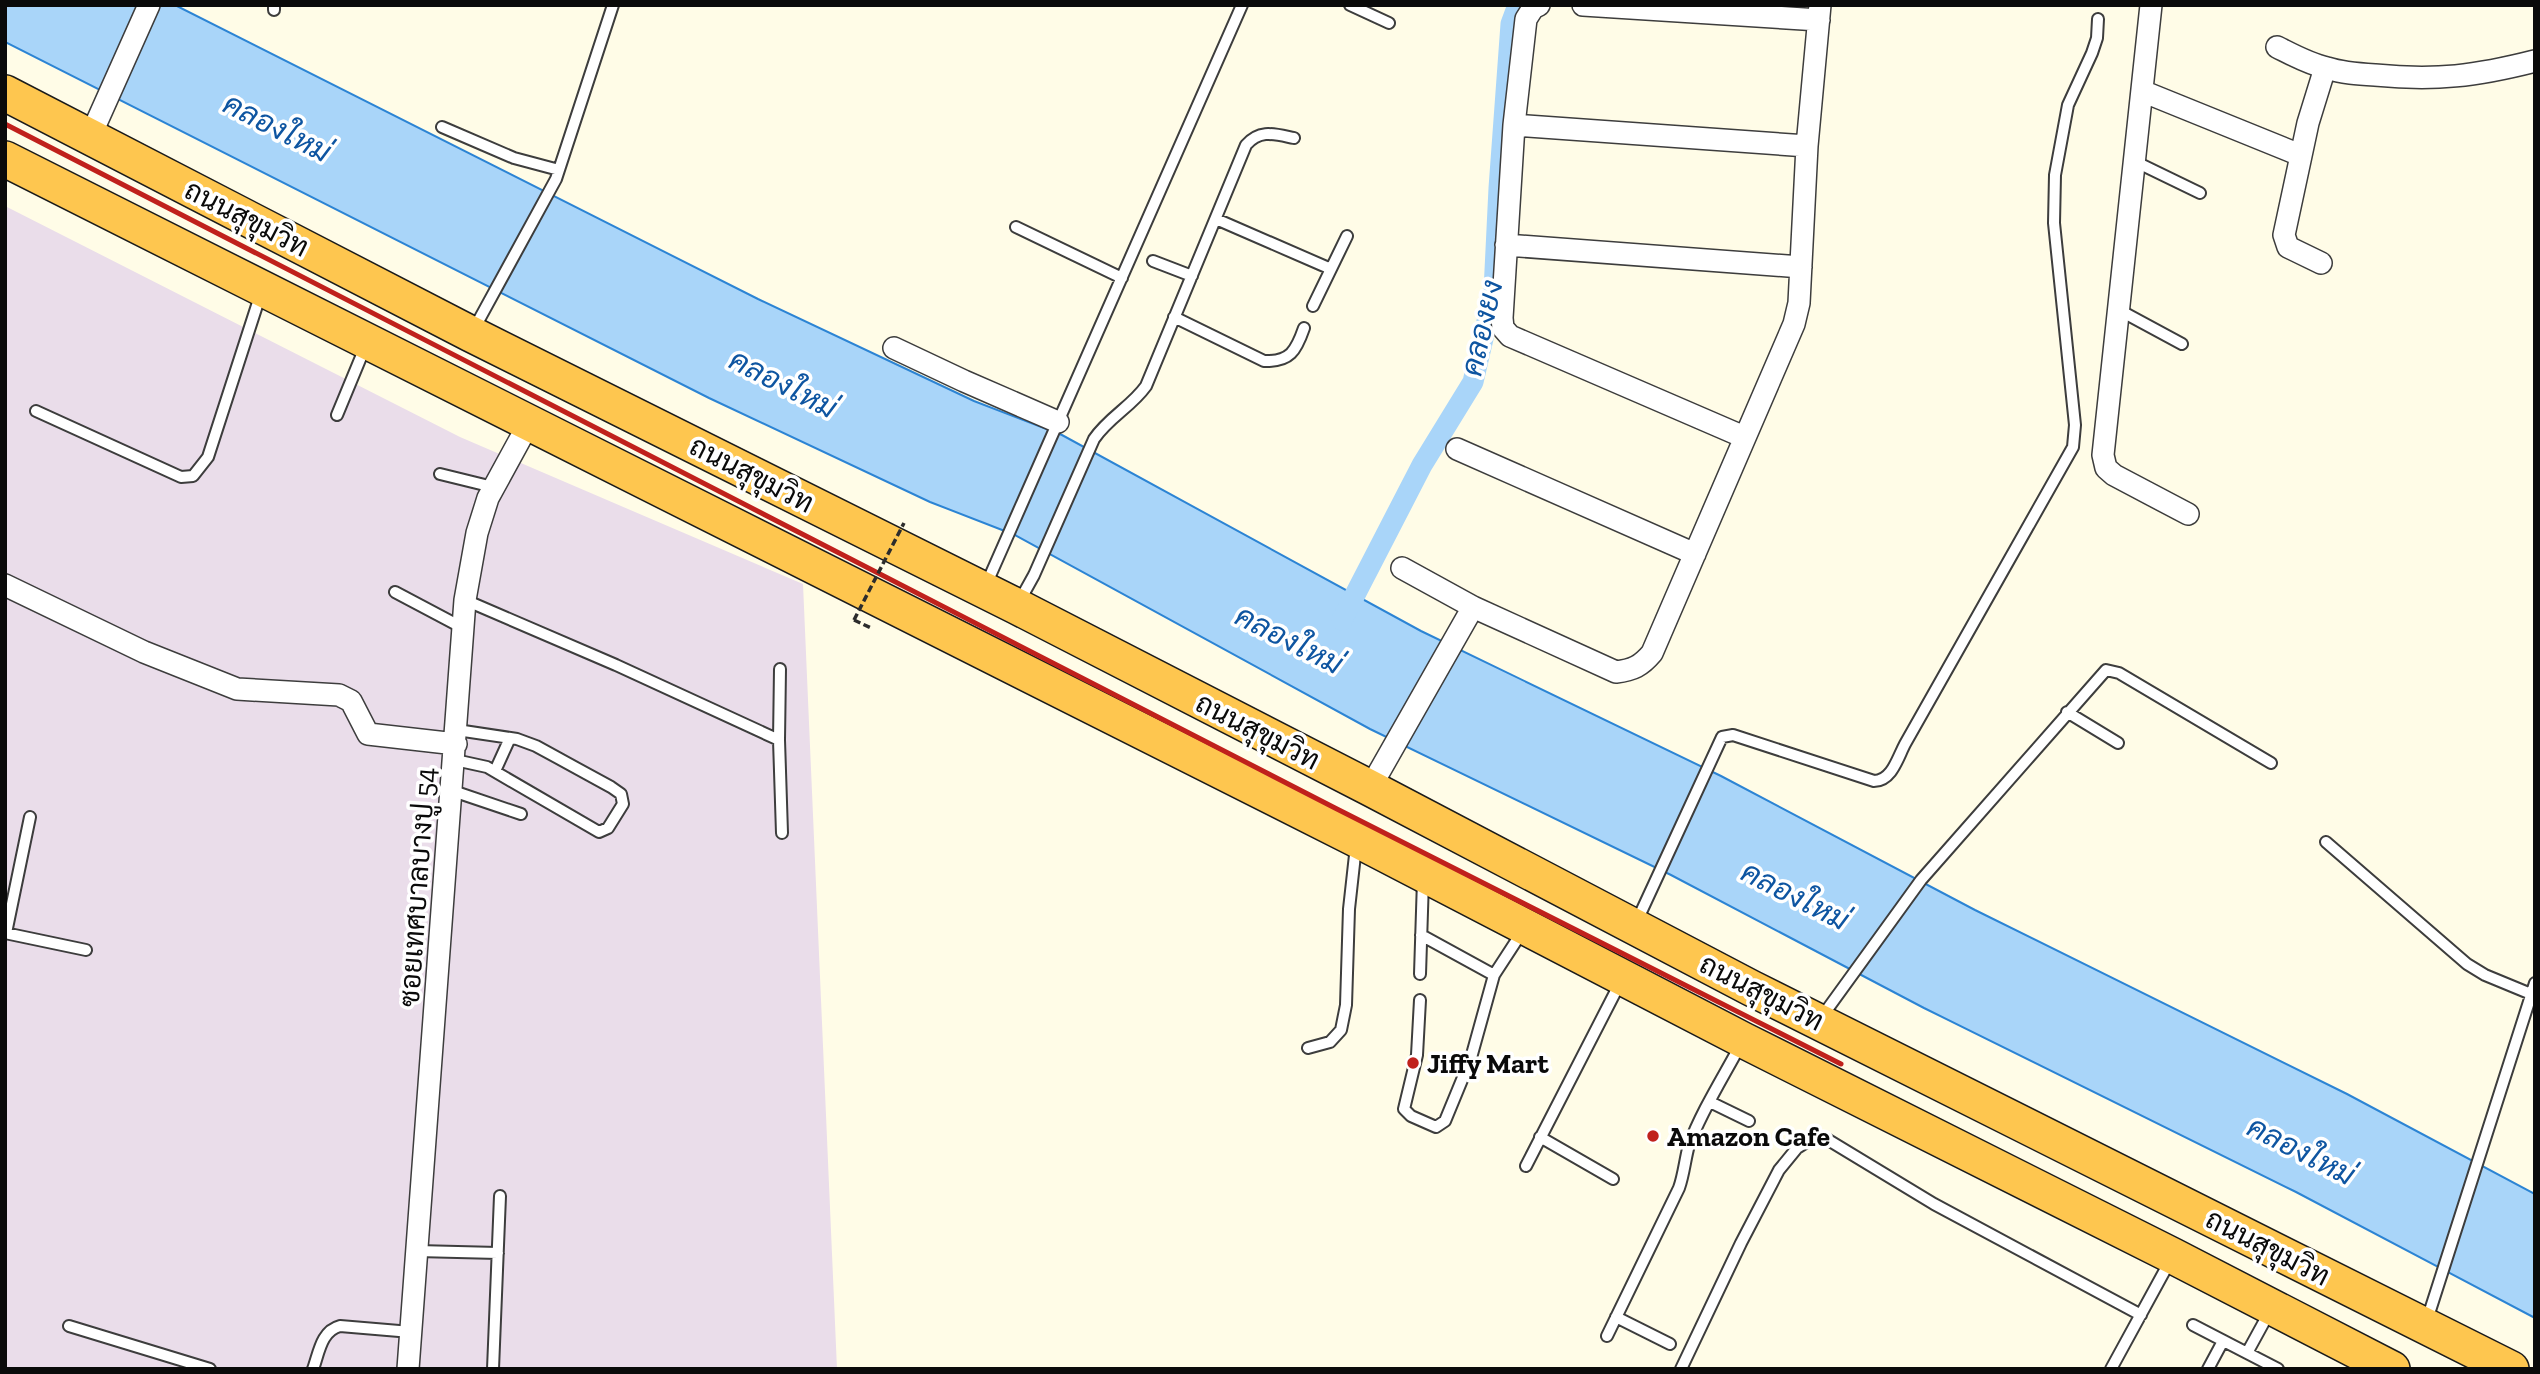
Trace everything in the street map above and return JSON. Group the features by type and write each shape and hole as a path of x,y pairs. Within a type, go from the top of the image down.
{"highway":[{"name":"ถนนสุขุมวิท","path":"5,93 471,334 1016,606 1377,774 1634,926 2511,1369"},
{"name":"ถนนสุขุมวิท","path":"5,159 1356,839 1743,1040 2174,1256 2384,1367"}],"street":[{"path":"90,137 149,5"},
{"path":"1539,5 1533,8 1526,19 1514,125 1503,328 1510,336 1744,438"},
{"path":"1402,568 1473,607 1616,672 1632,670 1642,665 1652,653 1794,324 1799,303 1807,146 1820,13 1583,5"},
{"path":"2151,5 2102,455 2106,468 2123,481 2188,514"},
{"path":"2277,47 2325,68 2388,76 2449,78 2535,61"},
{"path":"2321,263 2297,253 2288,247 2285,240 2300,155 2325,68"},
{"path":"2142,91 2300,155"},
{"path":"1514,125 1807,146"},
{"path":"1506,245 1801,267"},
{"path":"894,348 1057,425"},
{"name":"ซอยเทศบาลบางปู 54","path":"408,1369 466,600 477,533 493,487 529,423"},
{"path":"1457,449 1695,554"},
{"path":"5,585 144,652 237,689 340,695 351,701 368,734 456,745"},
{"path":"1377,774 1473,607"}],"lane":[{"path":"471,334 493,299 557,175 613,5"},
{"path":"984,590 1242,5"},
{"path":"1350,5 1389,23"},
{"path":"1634,926 1722,737 1733,735 1874,780 1885,779 2073,447 2075,425 2054,223 2055,174 2062,126 2068,105 2092,53 2098,19"},
{"path":"442,127 557,175"},
{"path":"1016,606 1034,575 1094,439 1104,425 1114,415 1130,406 1146,386 1246,145 1254,136 1264,134 1294,138"},
{"path":"2134,162 2200,193"},
{"path":"1216,219 1331,269"},
{"path":"1016,227 1122,278"},
{"path":"1313,306 1347,236"},
{"path":"1153,261 1192,276"},
{"path":"36,411 181,477 193,476 208,457 262,290"},
{"path":"2119,310 2182,344"},
{"path":"1174,317 1264,361 1279,362 1289,356 1298,344 1304,328"},
{"path":"337,415 367,342"},
{"path":"440,474 493,487"},
{"path":"395,592 463,628"},
{"path":"466,600 616,664 779,740"},
{"path":"780,669 782,834"},
{"path":"1819,1021 1921,880 2101,673 2110,670 2271,763"},
{"path":"2067,712 2118,743"},
{"path":"510,738 536,746 611,787 621,794 623,804 608,828 599,832 480,764 456,745 510,738"},
{"path":"495,771 510,738"},
{"path":"453,791 521,814"},
{"path":"30,817 6,933 86,950"},
{"path":"1308,1048 1330,1042 1341,1030 1346,1005 1349,909 1356,839"},
{"path":"2326,842 2449,950 2485,975 2533,989 2425,1326"},
{"path":"1420,974 1423,874"},
{"path":"1420,1000 1417,1055 1404,1109 1411,1116 1436,1126 1445,1121 1471,1058 1494,975 1525,927"},
{"path":"1421,935 1494,975"},
{"path":"1526,1166 1622,977"},
{"path":"1607,1336 1679,1188 1688,1148 1743,1040"},
{"path":"1710,1102 1749,1121"},
{"path":"1681,1369 1779,1170 1797,1147 1816,1136 1825,1138 1934,1204 2141,1315"},
{"path":"1540,1138 1613,1179"},
{"path":"493,1369 500,1196"},
{"path":"417,1251 498,1252"},
{"path":"2111,1369 2174,1256"},
{"path":"2247,1353 2272,1308"},
{"path":"1616,1317 1670,1344"},
{"path":"2193,1325 2278,1369"},
{"path":"69,1326 210,1369"},
{"path":"313,1369 325,1336 332,1328 340,1326 411,1332"},
{"path":"2208,1369 2223,1340"}],"path":[{"path":"871,628 854,620 904,523"}],"shaded area":[{"path":"5,206 460,437 803,584 837,1369 5,1369"}],"water":[{"name":"คลองใหม่","path":"5,5 175,5 758,299 974,401 1062,435 1421,631 1721,776 1975,910 2347,1094 2535,1194 2535,1318 2296,1192 1924,1008 1671,875 1370,729 1015,535 930,502 709,398 5,42"}],"waterway":[{"name":"คลองยง","path":"1342,620 1422,465 1473,382 1494,291 1511,24 1518,5"}],"railway":[{"path":"5,124 1335,808 1841,1064"}],"place":[{"name":"Jiffy Mart","path":"1413,1063"},
{"name":"Amazon Cafe","path":"1653,1136"}]}
